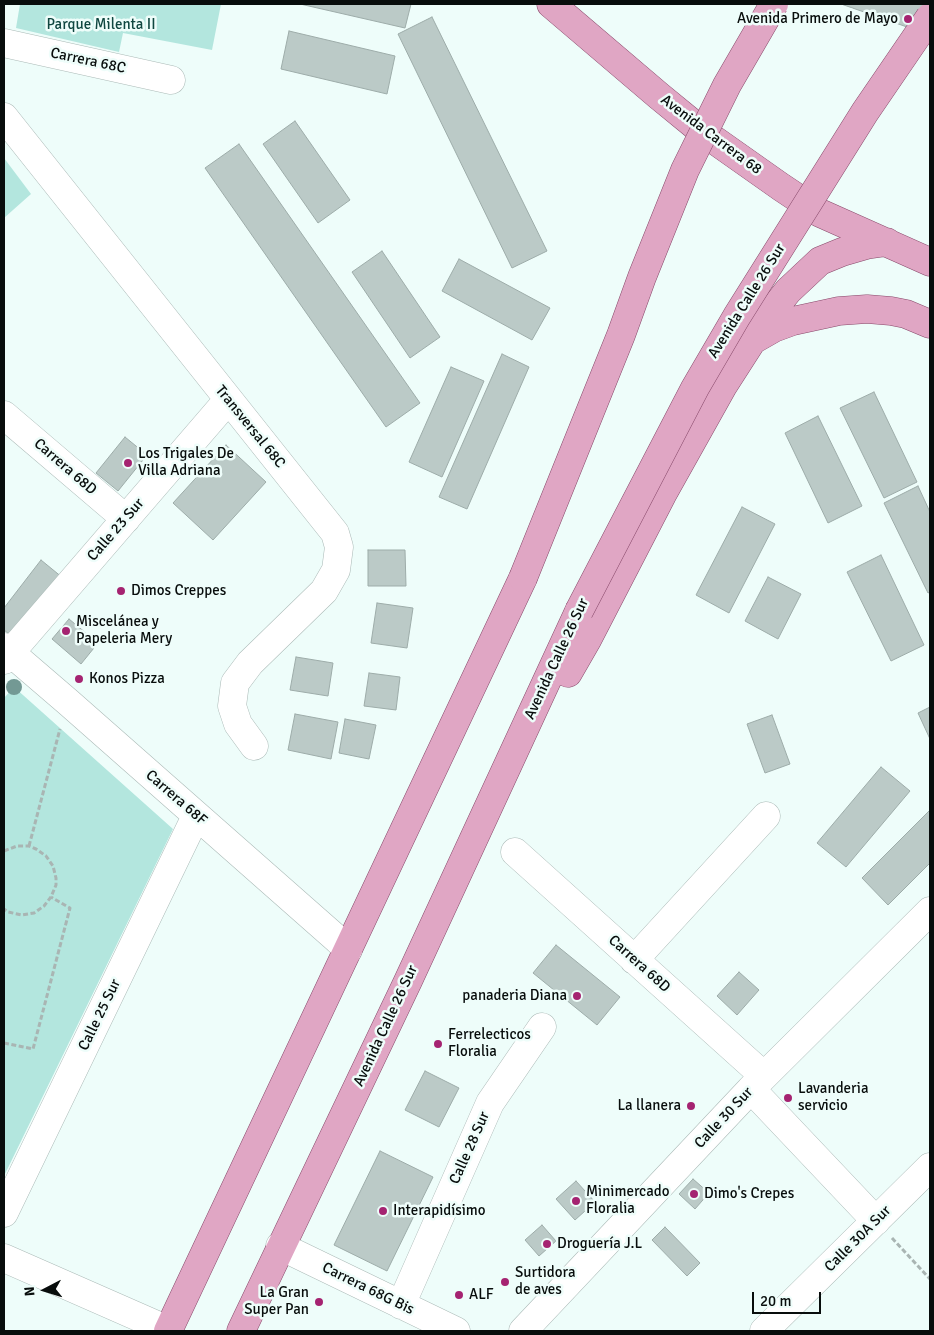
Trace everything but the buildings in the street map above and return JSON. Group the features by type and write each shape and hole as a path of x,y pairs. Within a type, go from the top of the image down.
{"main road":[{"name":"Avenida Carrera 68","path":"551,4 703,132 781,187 820,213 930,262"},
{"path":"168,1331 523,578 685,170 723,92 774,4"},
{"name":"Avenida Calle 26 Sur","path":"241,1331 579,611 695,388 737,316 866,112 930,17"},
{"path":"487,810 587,640 662,495 750,342 788,291 820,261 866,245 887,242"},
{"path":"750,342 774,328 793,321 839,311 867,309 891,311 906,314 930,324"}],"street":[{"name":"Carrera 68C","path":"4,43 171,80"},
{"name":"Transversal 68C","path":"4,118 335,532 339,547 336,570 324,590 303,613 250,663 235,683 232,706 238,724 254,746"},
{"name":"Calle 23 Sur","path":"6,654 126,519 228,400"},
{"name":"Carrera 68D","path":"4,415 126,519"},
{"name":"Carrera 68F","path":"6,654 68,702 348,950"},
{"name":"Calle 25 Sur","path":"4,1214 196,816"},
{"path":"634,960 766,816"},
{"name":"Carrera 68D","path":"515,852 634,960 758,1083 876,1221"},
{"name":"Calle 30 Sur","path":"522,1331 758,1083 930,911"},
{"name":"Calle 28 Sur","path":"401,1305 490,1103 542,1027"},
{"name":"Calle 30A Sur","path":"764,1331 930,1167"},
{"name":"Carrera 68G Bis","path":"280,1246 456,1331"},
{"path":"4,1258 168,1331"}],"path":[{"path":"30,846 68,702"},
{"path":"4,851 17,846 30,846 46,856 53,866 56,885 52,897 34,913 22,915 8,912 4,909"},
{"path":"4,1043 33,1049 70,908 52,897"},
{"path":"876,1221 930,1279"}],"green space":[{"name":"Parque Milenta II","path":"20,4 221,4 212,50 123,33 119,52 16,28"},
{"path":"4,158 31,194 4,218"},
{"path":"14,687 173,829 4,1176 4,698"}],"place":[{"name":"Avenida Primero de Mayo","path":"908,19"},
{"name":"Los Trigales De Villa Adriana","path":"128,463"},
{"name":"Dimos Creppes","path":"121,591"},
{"name":"Miscelánea y Papeleria Mery","path":"66,631"},
{"name":"Konos Pizza","path":"79,679"},
{"name":"panaderia Diana","path":"577,996"},
{"name":"Ferrelecticos Floralia","path":"438,1044"},
{"name":"Lavanderia servicio","path":"788,1098"},
{"name":"La llanera","path":"691,1106"},
{"name":"Dimo's Crepes","path":"694,1194"},
{"name":"Minimercado Floralia","path":"576,1201"},
{"name":"Interapidísimo","path":"383,1211"},
{"name":"Droguería J.L","path":"547,1244"},
{"name":"Surtidora de aves","path":"505,1282"},
{"name":"ALF","path":"459,1295"},
{"name":"La Gran Super Pan","path":"319,1302"}]}
